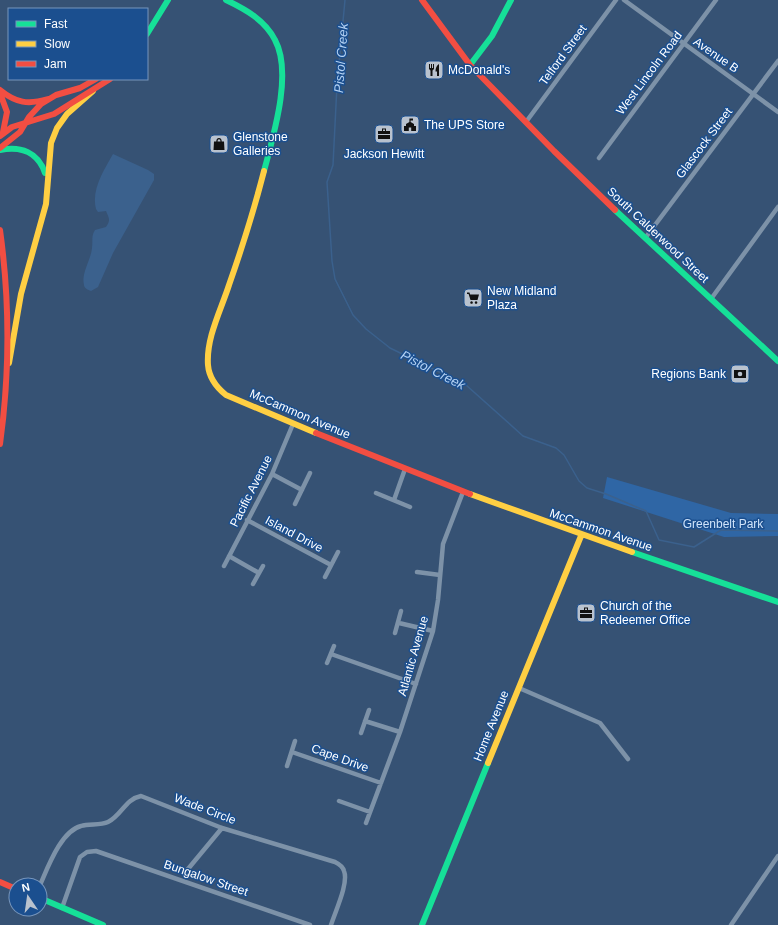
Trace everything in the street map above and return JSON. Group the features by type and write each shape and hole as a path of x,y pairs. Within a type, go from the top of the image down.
{"main road":[{"path":"148,32 168,0"},
{"name":"McCammon Avenue","path":"226,0 247,11 268,28 279,48 283,78 272,137 257,194 230,283 215,326 208,364 209,377 217,389 226,395 293,424 463,492 581,536 778,602"},
{"name":"South Calderwood Street","path":"422,0 470,65 526,122 595,191 778,361"},
{"path":"470,65 492,36 511,0"},
{"path":"0,90 18,102 31,103 80,88 94,80"},
{"path":"0,444 9,363 21,294 42,219 47,188 49,152 55,132 72,108 109,80"},
{"path":"2,134 10,127 27,121 42,119 54,114 93,91"},
{"path":"0,93 8,109 7,121 2,134"},
{"path":"0,149 20,132 36,109 48,99"},
{"path":"0,149 20,149 36,157 45,172 47,188"},
{"path":"0,230 7,298 9,363"},
{"name":"Home Avenue","path":"422,925 581,536"},
{"path":"48,902 103,925"}],"street":[{"name":"Telford Street","path":"526,122 616,0"},
{"name":"Avenue B","path":"624,0 683,45 778,112"},
{"name":"West Lincoln Road","path":"599,158 716,0"},
{"name":"Glascock Street","path":"646,237 778,61"},
{"path":"711,300 778,207"},
{"name":"Pacific Avenue","path":"224,566 272,474 293,424"},
{"path":"394,500 405,469"},
{"path":"295,504 310,473"},
{"path":"272,474 302,490"},
{"name":"Atlantic Avenue","path":"366,823 400,732 433,631 438,600 440,563 446,532 463,492"},
{"path":"376,493 410,506"},
{"name":"Island Drive","path":"247,520 332,565"},
{"name":"Island Drive","path":"325,577 338,552"},
{"path":"229,556 259,573"},
{"path":"253,584 263,566"},
{"path":"417,572 440,575"},
{"path":"396,633 401,611"},
{"path":"399,622 433,631"},
{"path":"327,662 334,646"},
{"path":"331,654 416,684"},
{"path":"519,688 600,724 628,759"},
{"path":"361,733 369,710"},
{"path":"365,722 400,732"},
{"path":"287,766 295,741"},
{"name":"Cape Drive","path":"292,752 381,783"},
{"name":"Wade Circle","path":"44,877 66,835 74,828 82,825 107,822 131,799 141,796 222,828 335,862 341,866 344,871 344,886 331,925"},
{"path":"339,802 370,812"},
{"path":"188,869 222,828"},
{"name":"Bungalow Street","path":"62,908 80,857 87,852 96,851 310,925"},
{"path":"731,925 778,856"}],"green space":[{"name":"Greenbelt Park","path":"607,477 731,513 778,514 778,536 724,537 603,498"}],"shaded area":[{"path":"113,154 148,170 154,174 154,180 113,253 98,287 91,291 84,286 83,280 91,253 93,234 95,230 106,227 109,221 106,211 98,212 96,209 95,195 99,180"}],"waterway":[{"name":"Pistol Creek","path":"345,0 337,85 333,165 327,182 332,261 335,279 353,315 366,329 390,348 466,385 523,436 556,448 564,455 579,481 587,488 606,494 646,511 659,540 694,547 721,530 778,531"}],"traffic: fast":[{"path":"148,32 168,0"},
{"path":"226,0 247,11 260,21 271,33 280,54 282,70 280,105 264,171"},
{"path":"470,65 492,36 511,0"},
{"path":"0,150 15,149 28,152 38,160 45,173"},
{"path":"615,210 778,361"},
{"path":"632,552 778,602"},
{"path":"422,925 488,763"},
{"path":"48,901 103,925"}],"traffic: slow":[{"path":"9,363 21,294 46,204 51,143 57,128 67,114 93,91"},
{"path":"264,171 243,243 212,334 209,345 208,365 214,382 226,395 316,433"},
{"path":"470,494 632,552"},
{"path":"488,763 581,536"}],"traffic: jam":[{"path":"422,0 470,65 554,151 615,210"},
{"path":"0,148 20,132 29,117 41,104 56,95 80,88 94,80"},
{"path":"0,136 12,127 54,114 108,80"},
{"path":"0,90 11,98 22,102 34,102 48,99"},
{"path":"0,93 7,112 3,132"},
{"path":"0,230 6,284 8,337 6,390 0,444"},
{"path":"316,433 470,494"},
{"path":"0,882 8,886"}],"place":[{"name":"McDonald's","path":"434,70"},
{"name":"The UPS Store","path":"410,125"},
{"name":"Jackson Hewitt","path":"384,134"},
{"name":"Glenstone Galleries","path":"219,144"},
{"name":"New Midland Plaza","path":"473,298"},
{"name":"Regions Bank","path":"740,374"},
{"name":"Church of the Redeemer Office","path":"586,613"}]}
